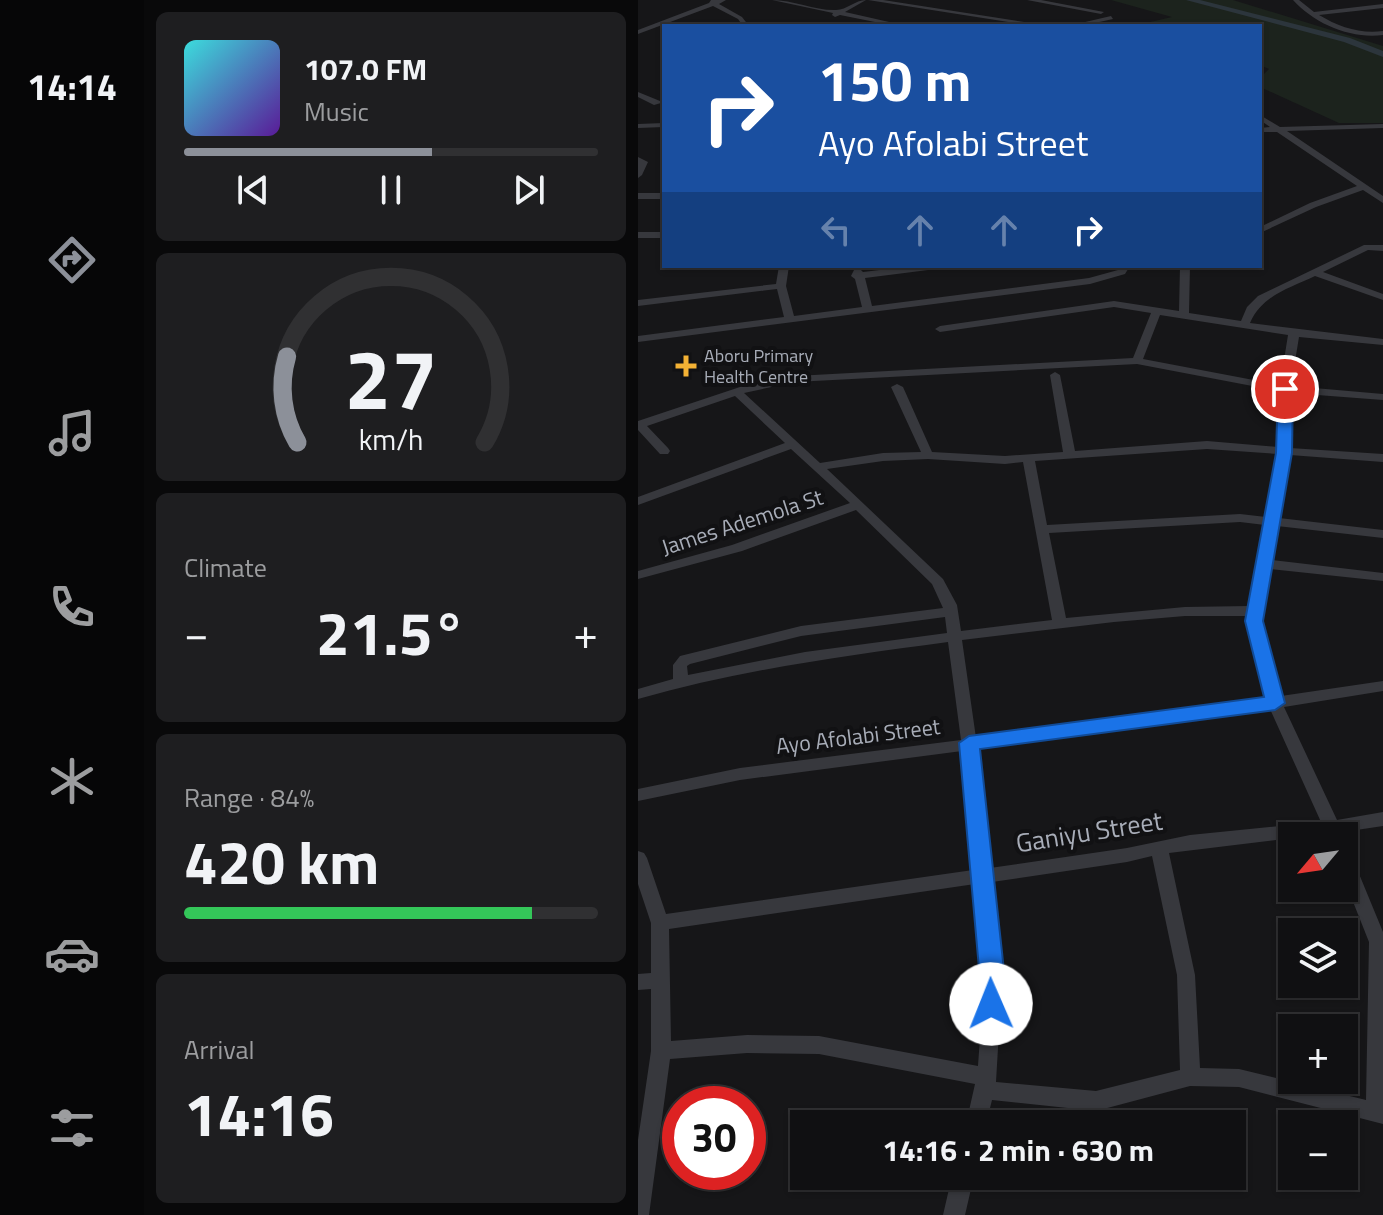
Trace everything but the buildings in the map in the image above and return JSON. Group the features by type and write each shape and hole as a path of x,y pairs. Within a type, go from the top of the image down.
{"street":[{"path":"703,0 715,3 744,24"},
{"path":"638,32 723,0"},
{"path":"775,0 888,24"},
{"path":"835,15 863,0"},
{"path":"871,0 1035,24"},
{"path":"1030,0 1101,12"},
{"path":"1296,0 1314,14 1366,35 1383,33"},
{"path":"1356,0 1383,13"},
{"path":"1314,14 1383,6"},
{"path":"895,24 915,7"},
{"path":"967,24 977,14"},
{"path":"1081,24 1111,18"},
{"path":"638,94 657,103"},
{"path":"1262,118 1381,198"},
{"path":"638,126 662,125"},
{"path":"1262,136 1281,130 1383,126"},
{"path":"1262,136 1288,138"},
{"path":"638,159 644,162 638,175"},
{"path":"1262,229 1313,205 1364,187"},
{"path":"638,196 662,196"},
{"path":"638,235 662,235"},
{"path":"1244,326 1251,309 1262,298 1370,246 1383,248"},
{"path":"784,268 781,286 790,320"},
{"path":"868,310 857,271 904,268"},
{"path":"638,339 1090,281 1122,272 1124,268"},
{"path":"1184,316 1185,268"},
{"path":"1316,273 1383,297"},
{"path":"638,303 781,286"},
{"path":"940,329 1114,304 1244,326 1383,342"},
{"path":"1137,361 1156,313"},
{"path":"1294,333 1285,389 1284,453 1255,611 1275,703 1329,822"},
{"path":"664,451 639,425 738,393 795,379 1137,361 1285,389 1383,397"},
{"path":"1055,375 1070,456"},
{"path":"897,387 928,455"},
{"path":"738,393 938,582 952,611 993,980 986,1083 979,1110"},
{"path":"638,501 791,445"},
{"path":"818,467 928,455 991,461 1207,445 1383,458"},
{"path":"1028,459 1060,624"},
{"name":"James Ademola St","path":"638,575 737,548 857,505"},
{"path":"1042,529 1210,519 1383,534"},
{"path":"1265,564 1383,577"},
{"path":"638,694 681,681 840,650 1197,610 1255,611"},
{"path":"681,681 680,665 695,657 801,631 952,611"},
{"name":"Ayo Afolabi Street","path":"638,795 740,774 1383,686"},
{"name":"Ganiyu Street","path":"1358,826 1383,819"},
{"name":"Ganiyu Street","path":"660,923 1127,855 1159,847 1278,837"},
{"path":"1159,847 1186,975 1190,1077"},
{"path":"638,858 660,923 661,980 661,1051 639,1190 638,1215"},
{"path":"661,1051 747,1044 819,1045 986,1083 1096,1101 1190,1077 1265,1082 1380,1113 1381,942 1358,889"},
{"path":"638,982 661,980"},
{"path":"954,1215 960,1190"}],"shaded area":[{"path":"1111,0 1233,0 1383,46 1383,123 1339,123 1262,88 1262,76 1269,69 1262,66 1262,24 1146,23 1172,17"}],"waterway":[{"path":"1190,0 1347,40 1383,54"}],"place":[{"name":"Aboru Primary Health Centre","path":"686,366"}],"route":[{"path":"991,1004 993,980 969,743 1275,703 1254,621 1284,453 1285,389"}]}
